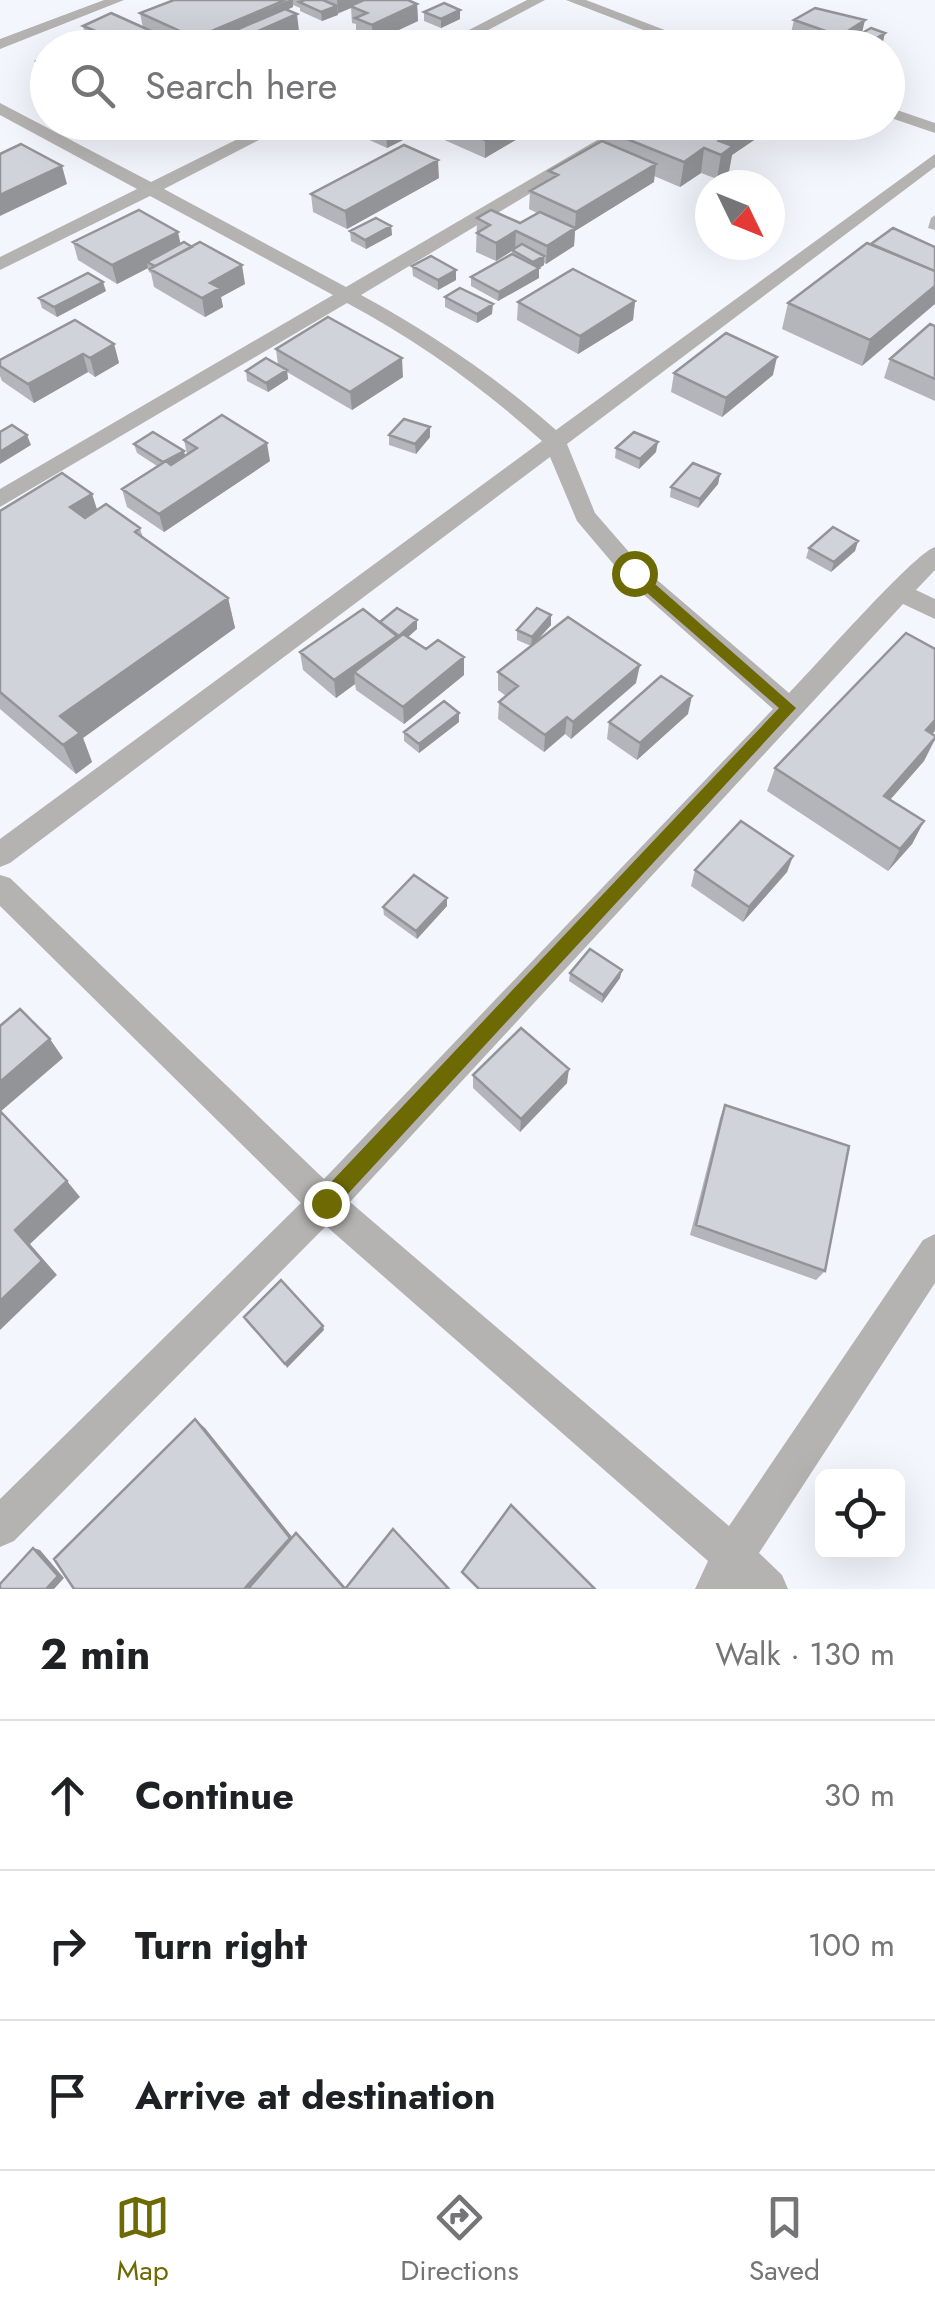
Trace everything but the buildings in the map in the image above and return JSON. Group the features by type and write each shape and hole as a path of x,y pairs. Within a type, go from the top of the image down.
{"street":[{"path":"37,30 117,0"},
{"path":"477,30 538,0"},
{"path":"573,0 656,30"},
{"path":"0,44 30,33"},
{"path":"0,108 30,125"},
{"path":"905,118 935,128"},
{"path":"57,140 349,296 452,356 508,398 555,442 585,516 634,573 788,708"},
{"path":"0,264 249,140"},
{"path":"0,500 611,140"},
{"path":"0,855 935,159"},
{"path":"0,1527 326,1203 935,554"},
{"path":"898,590 935,610"},
{"path":"0,887 326,1203 724,1573 768,1589"},
{"path":"724,1573 935,1252"}],"route":[{"path":"326,1203 788,708 634,573"}]}
